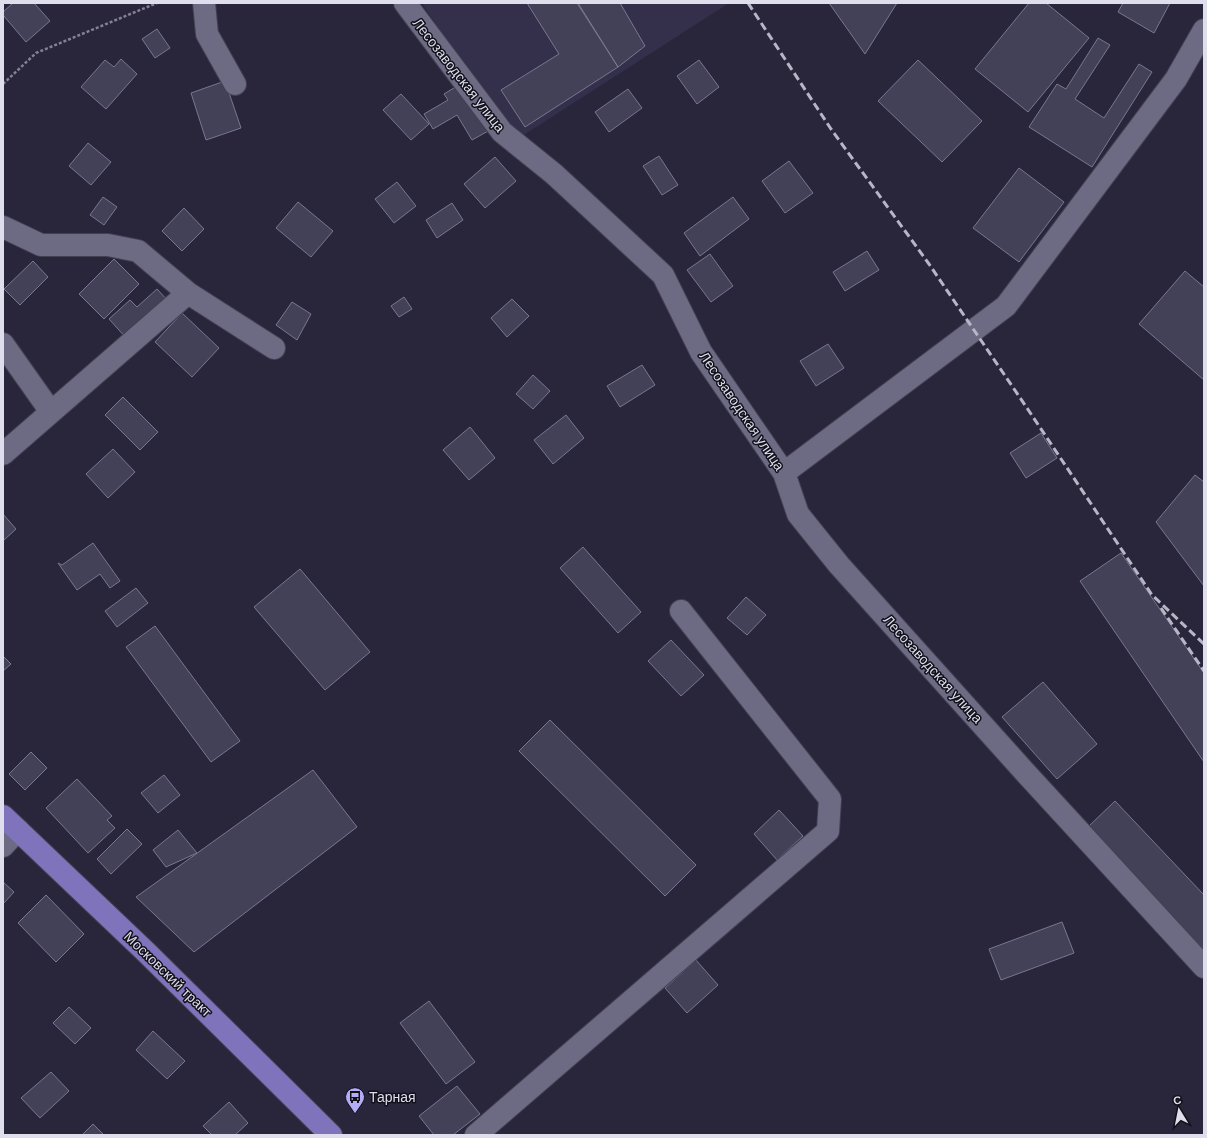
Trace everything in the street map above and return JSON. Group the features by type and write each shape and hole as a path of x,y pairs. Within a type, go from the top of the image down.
{"main road":[{"name":"Московский тракт","path":"11,823 146,952 331,1135"}],"street":[{"path":"204,3 207,34 235,84"},
{"name":"Лесозаводская улица","path":"404,3 502,132 554,174 663,276 701,352 784,473 798,514 839,565 1018,764 1204,967"},
{"path":"784,473 1006,306 1176,79 1204,30"},
{"path":"3,228 41,245 108,245 138,251 188,293 274,348"},
{"path":"3,454 188,293"},
{"path":"3,344 51,412"},
{"path":"476,1135 828,831 830,799 681,611"},
{"path":"3,846 11,823"}],"path":[{"path":"3,84 36,53 157,3"}],"shaded area":[{"path":"422,3 729,3 519,138 478,88"}],"building":[{"path":"13,3 34,3 50,21 26,42 3,15 3,12"},
{"path":"527,3 577,3 618,67 525,127 501,90 559,54"},
{"path":"578,3 620,3 645,46 618,67"},
{"path":"829,3 897,3 865,54"},
{"path":"1029,3 1046,3 1089,38 1028,112 975,69"},
{"path":"1123,3 1170,3 1154,33 1118,12"},
{"path":"157,29 170,48 155,58 142,39"},
{"path":"1098,38 1110,45 1075,99 1104,118 1139,64 1152,72 1092,167 1029,127 1057,84 1066,89"},
{"path":"121,59 137,74 106,109 81,87 105,60 114,67"},
{"path":"699,60 719,87 697,104 677,76"},
{"path":"918,60 982,121 942,162 878,101"},
{"path":"225,81 241,128 206,140 191,93"},
{"path":"462,83 490,130 472,140 457,115 433,129 424,114 448,100 444,94"},
{"path":"628,89 642,108 609,132 595,112"},
{"path":"401,94 429,124 411,140 383,110"},
{"path":"88,143 111,162 91,185 69,166"},
{"path":"659,156 678,185 662,195 643,166"},
{"path":"495,157 516,181 485,208 464,184"},
{"path":"789,161 813,193 785,213 762,181"},
{"path":"1019,168 1064,202 1019,262 973,228"},
{"path":"397,182 416,206 394,223 375,199"},
{"path":"103,197 117,207 104,225 90,215"},
{"path":"733,197 749,219 700,256 684,233"},
{"path":"298,202 333,231 311,257 276,228"},
{"path":"452,203 463,220 437,238 426,220"},
{"path":"184,208 204,229 182,251 162,231"},
{"path":"867,251 879,270 845,291 833,272"},
{"path":"710,254 733,286 711,302 687,270"},
{"path":"114,259 139,284 104,319 79,294"},
{"path":"33,261 48,277 20,305 4,289"},
{"path":"1185,271 1204,287 1204,380 1139,324"},
{"path":"157,289 169,302 127,339 109,319 130,300 137,307"},
{"path":"404,297 412,309 399,317 391,306"},
{"path":"512,299 529,316 507,337 491,318"},
{"path":"292,302 311,314 297,340 276,325"},
{"path":"182,313 219,348 192,377 155,342"},
{"path":"828,344 844,368 816,386 800,361"},
{"path":"642,365 655,385 620,407 607,386"},
{"path":"533,375 550,391 533,409 516,394"},
{"path":"123,397 158,432 140,450 105,415"},
{"path":"566,415 584,438 553,464 534,440"},
{"path":"470,427 495,458 469,480 443,450"},
{"path":"1041,433 1057,458 1026,478 1010,453"},
{"path":"113,449 135,472 108,498 86,474"},
{"path":"1195,475 1204,482 1204,586 1156,522"},
{"path":"3,514 16,529 3,541"},
{"path":"93,543 120,581 110,588 100,574 77,590 58,563 62,565"},
{"path":"583,547 641,612 618,633 560,568"},
{"path":"1121,553 1204,673 1204,762 1080,581"},
{"path":"300,569 370,652 325,690 254,607"},
{"path":"136,588 148,603 117,627 105,611"},
{"path":"746,597 766,615 747,635 727,618"},
{"path":"155,626 240,741 211,762 126,647"},
{"path":"671,640 704,675 681,696 648,661"},
{"path":"3,656 11,664 3,671"},
{"path":"1043,682 1097,744 1057,779 1002,717"},
{"path":"550,720 696,865 665,896 519,751"},
{"path":"31,752 47,768 25,790 9,774"},
{"path":"313,770 357,827 194,952 136,897"},
{"path":"164,775 180,795 158,813 141,793"},
{"path":"77,779 112,816 107,820 115,828 88,853 46,808"},
{"path":"1115,801 1204,895 1204,950 1088,827"},
{"path":"779,810 803,836 777,860 754,834"},
{"path":"127,829 142,844 111,874 97,859"},
{"path":"178,830 197,853 166,867 153,850"},
{"path":"3,882 14,892 3,904"},
{"path":"46,895 84,934 56,962 18,923"},
{"path":"1062,922 1074,953 1001,980 989,949"},
{"path":"696,960 718,985 687,1013 665,988"},
{"path":"429,1001 475,1062 446,1084 400,1023"},
{"path":"69,1007 91,1028 75,1044 53,1023"},
{"path":"153,1031 185,1061 167,1079 136,1050"},
{"path":"51,1072 69,1091 40,1118 21,1098"},
{"path":"457,1086 480,1114 453,1135 434,1135 419,1116"},
{"path":"229,1102 248,1123 235,1135 212,1135 203,1126"},
{"path":"93,1124 104,1135 82,1135"}],"railway":[{"path":"748,3 831,129 929,264 1152,595 1204,644"},
{"path":"1161,608 1204,671"}],"place":[{"name":"Тарная","path":"355,1114"}]}
